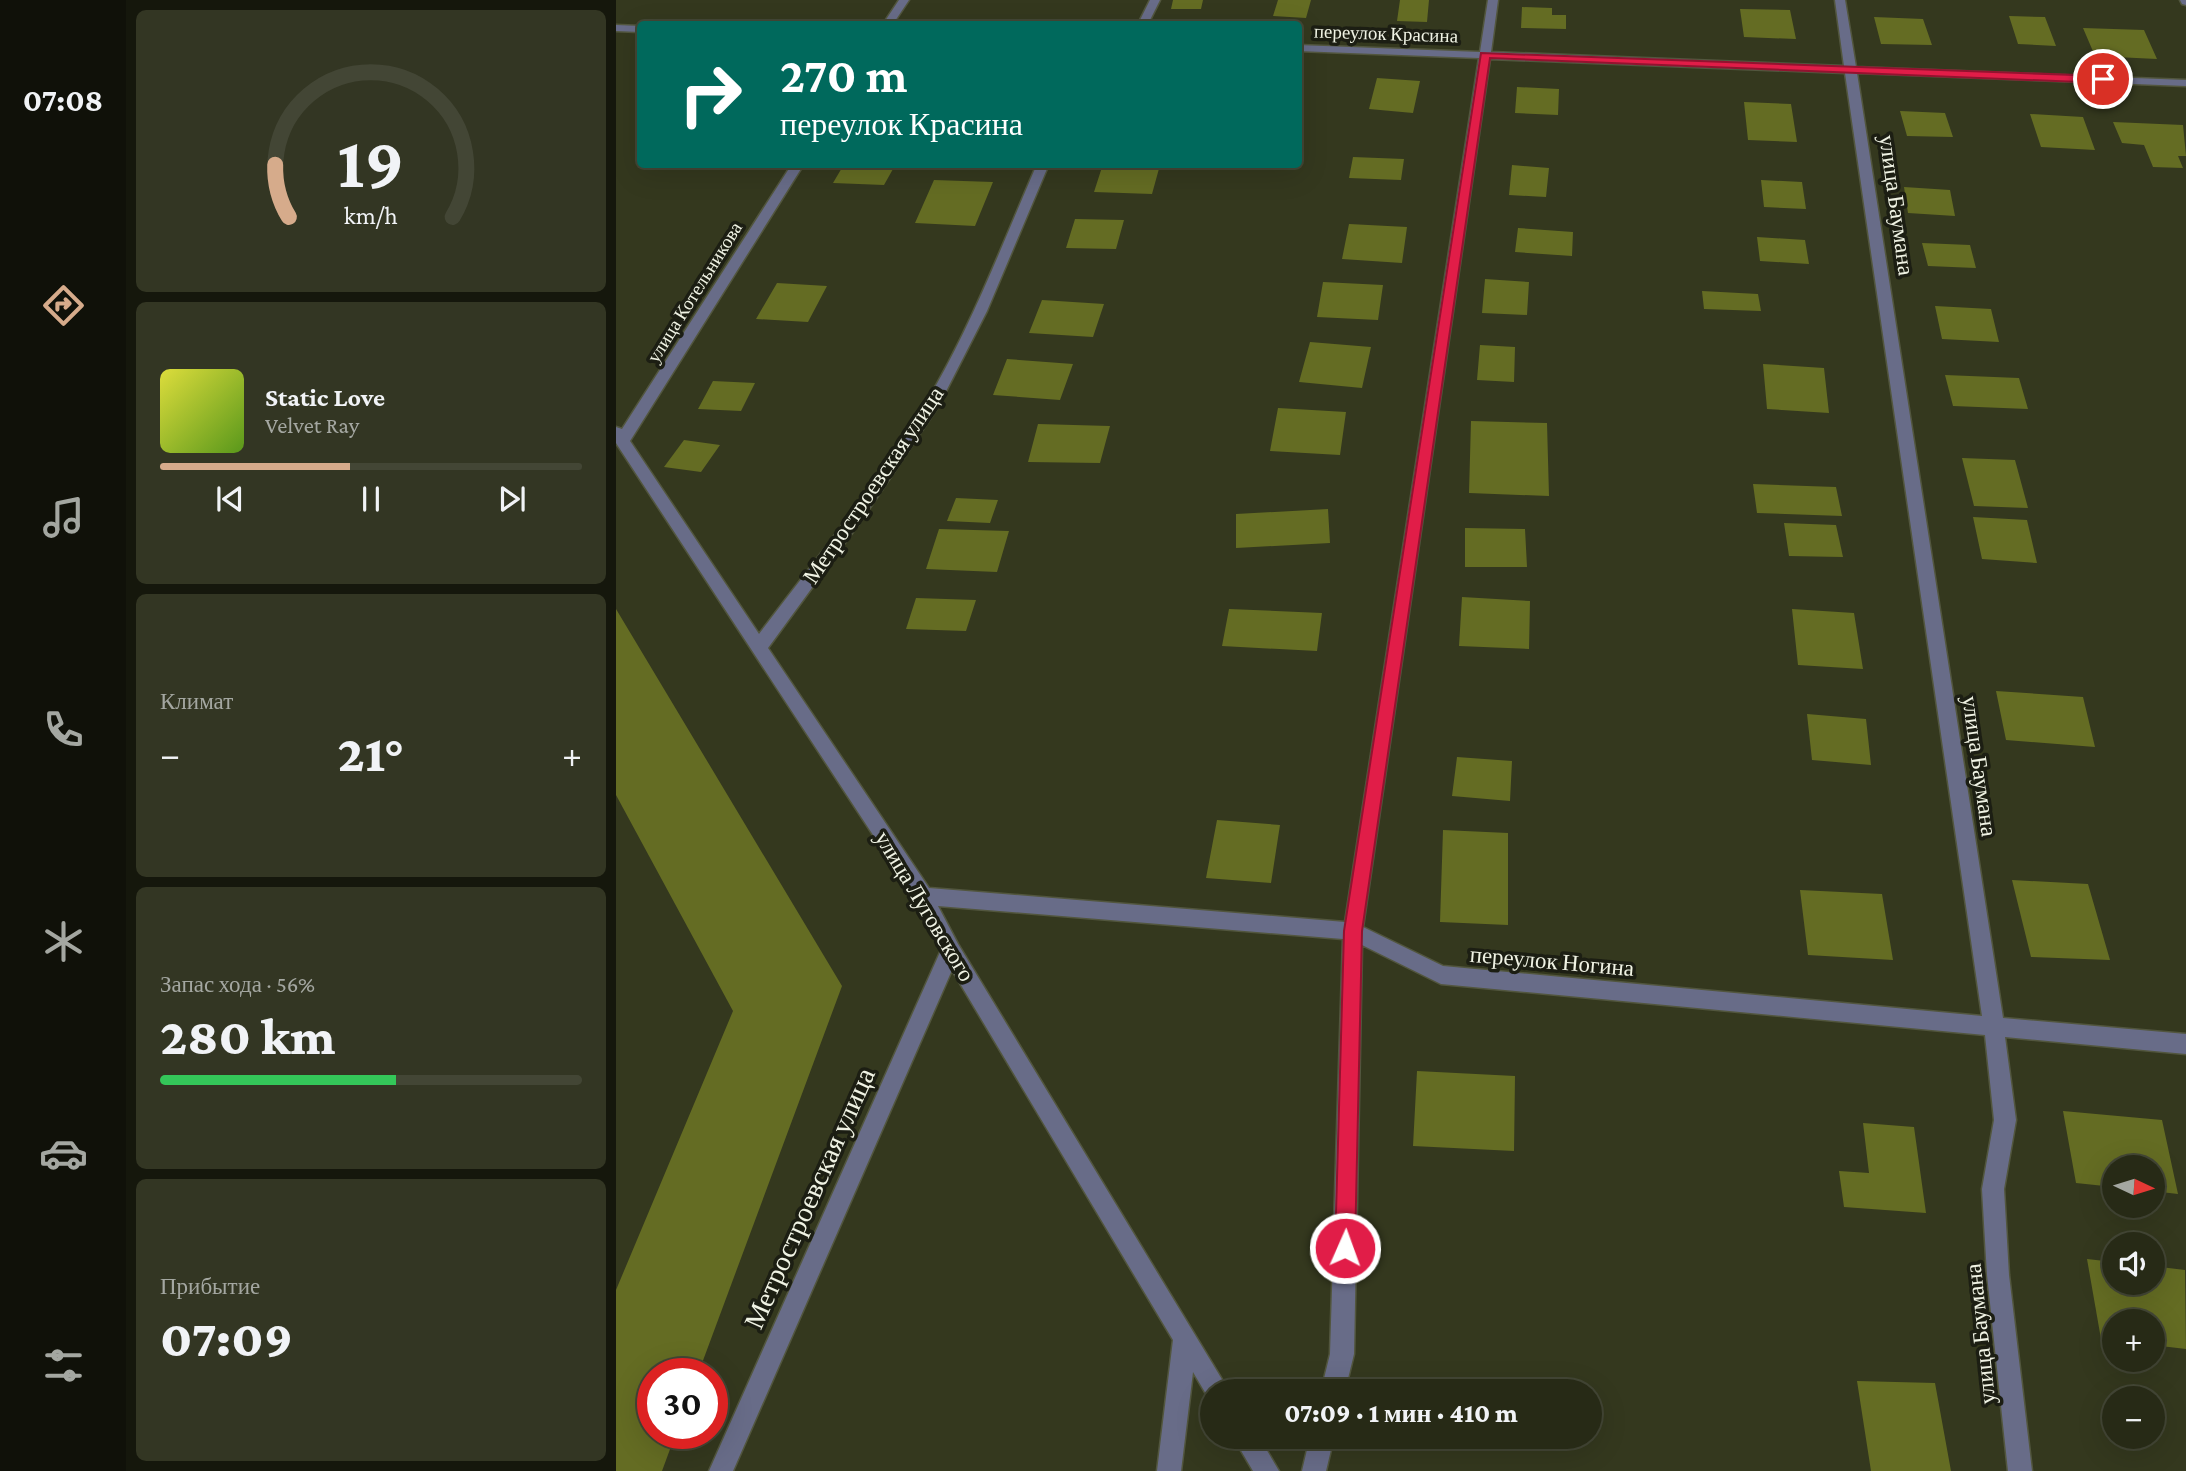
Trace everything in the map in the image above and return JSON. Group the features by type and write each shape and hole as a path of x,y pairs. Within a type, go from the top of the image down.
{"street":[{"path":"890,21 904,0"},
{"path":"1144,21 1155,0"},
{"path":"1336,1379 1342,1354 1353,931 1493,0"},
{"name":"улица Баумана","path":"1840,0 1853,69 1994,1026 2005,1120 1993,1189 1998,1275 2020,1471"},
{"path":"616,28 637,29"},
{"name":"переулок Красина","path":"1302,48 2186,83"},
{"name":"улица Котельникова","path":"619,437 795,168"},
{"name":"Метростроевская улица","path":"760,646 858,514 931,407 980,311 1040,168"},
{"name":"улица Луговского","path":"619,437 924,897 951,950 1210,1379"},
{"name":"переулок Ногина","path":"924,897 1353,931 1441,975 2186,1044"},
{"name":"Метростроевская улица","path":"721,1471 951,950"},
{"path":"1169,1471 1185,1339"},
{"path":"1252,1449 1266,1471"},
{"path":"1314,1471 1319,1449"}],"building":[{"path":"1173,0 1203,0 1201,9 1171,9"},
{"path":"1278,0 1311,0 1306,18 1273,16"},
{"path":"1400,0 1429,0 1427,22 1397,21"},
{"path":"1522,7 1552,8 1552,15 1566,15 1566,29 1521,28"},
{"path":"1740,9 1790,10 1796,39 1744,37"},
{"path":"2009,16 2045,17 2056,46 2018,44"},
{"path":"1874,17 1923,19 1932,45 1881,44"},
{"path":"2083,28 2144,30 2157,59 2095,56"},
{"path":"1377,78 1420,81 1413,113 1369,109"},
{"path":"1517,87 1559,89 1558,115 1515,113"},
{"path":"1744,102 1791,104 1797,142 1748,140"},
{"path":"1900,111 1945,113 1953,137 1907,136"},
{"path":"2030,114 2083,117 2095,150 2041,147"},
{"path":"2113,122 2183,125 2186,156 2178,156 2183,168 2153,167 2144,145 2122,143"},
{"path":"1353,157 1404,159 1401,180 1349,178"},
{"path":"1512,165 1549,168 1546,197 1509,195"},
{"path":"842,168 893,169 884,185 833,183"},
{"path":"1102,168 1159,168 1152,194 1094,192"},
{"path":"934,180 993,182 975,226 915,223"},
{"path":"1761,180 1802,182 1806,209 1764,207"},
{"path":"1904,187 1950,190 1955,216 1908,213"},
{"path":"1075,219 1124,220 1116,249 1066,248"},
{"path":"1349,224 1407,227 1402,263 1342,259"},
{"path":"1518,228 1573,232 1572,256 1515,252"},
{"path":"1757,237 1805,240 1809,264 1760,261"},
{"path":"1922,243 1970,245 1976,268 1928,266"},
{"path":"1485,279 1529,282 1527,315 1482,313"},
{"path":"1323,282 1383,285 1378,320 1317,317"},
{"path":"777,283 827,286 808,322 756,319"},
{"path":"1702,291 1758,294 1761,311 1704,309"},
{"path":"1042,300 1104,304 1093,337 1029,333"},
{"path":"1935,306 1991,309 1999,342 1942,339"},
{"path":"1310,342 1371,347 1362,388 1299,382"},
{"path":"1480,345 1515,347 1514,382 1477,380"},
{"path":"1007,359 1073,364 1060,400 993,395"},
{"path":"1763,364 1824,368 1829,413 1767,409"},
{"path":"1945,375 2019,378 2028,409 1953,406"},
{"path":"713,381 755,383 741,411 698,409"},
{"path":"1278,408 1346,412 1340,455 1270,451"},
{"path":"1471,421 1547,423 1549,496 1469,493"},
{"path":"1038,424 1110,426 1100,463 1028,462"},
{"path":"684,440 720,445 701,472 664,467"},
{"path":"1962,458 2015,460 2028,508 1974,506"},
{"path":"1753,484 1836,487 1842,516 1757,513"},
{"path":"956,498 998,500 990,523 947,521"},
{"path":"1328,509 1330,543 1236,548 1236,514"},
{"path":"1973,517 2027,520 2037,563 1982,559"},
{"path":"1784,523 1836,525 1843,557 1789,556"},
{"path":"1465,528 1525,529 1527,567 1465,567"},
{"path":"939,529 1009,531 997,572 926,569"},
{"path":"1462,597 1530,601 1529,649 1459,646"},
{"path":"916,598 976,600 966,631 906,629"},
{"path":"616,609 842,986 704,1358 637,1358 637,1449 670,1449 662,1471 616,1471 616,1290 733,1011 616,795"},
{"path":"1229,609 1322,613 1317,651 1222,646"},
{"path":"1792,609 1854,613 1863,669 1798,665"},
{"path":"1996,691 2083,697 2095,747 2006,740"},
{"path":"1807,714 1866,719 1871,765 1812,760"},
{"path":"1457,757 1512,761 1510,801 1452,796"},
{"path":"1217,820 1280,825 1271,883 1206,878"},
{"path":"1443,830 1508,833 1508,925 1440,922"},
{"path":"2012,880 2088,884 2110,960 2031,957"},
{"path":"1800,890 1882,894 1893,960 1808,955"},
{"path":"1417,1071 1515,1076 1514,1151 1413,1146"},
{"path":"2063,1111 2162,1120 2178,1194 2165,1192 2165,1155 2102,1155 2102,1186 2076,1183"},
{"path":"1863,1123 1914,1127 1926,1213 1844,1207 1839,1171 1869,1173"},
{"path":"2087,1259 2102,1261 2102,1295 2165,1295 2165,1268 2185,1270 2186,1349 2165,1347 2165,1309 2102,1309 2101,1339"},
{"path":"1857,1381 1935,1383 1951,1471 1871,1471"}],"route":[{"path":"1345,1248 1353,931 1485,55 2103,79"}]}
